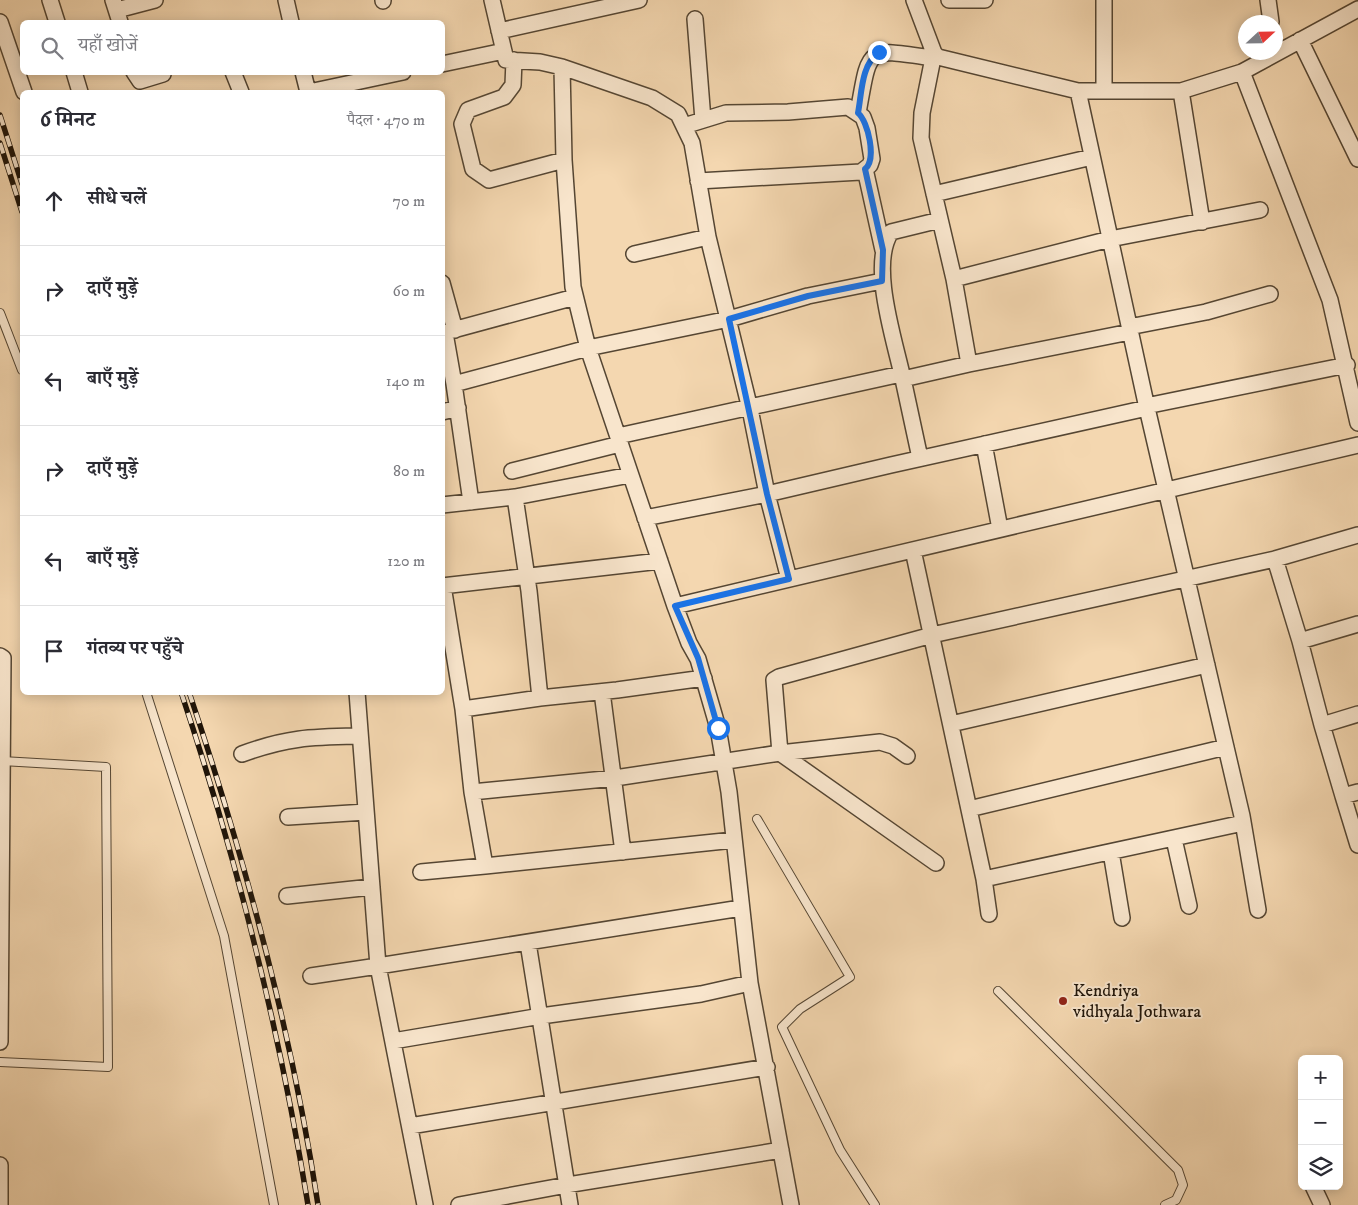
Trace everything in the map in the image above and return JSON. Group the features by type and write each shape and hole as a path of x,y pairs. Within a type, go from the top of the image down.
{"street":[{"path":"50,0 56,20"},
{"path":"117,11 155,0"},
{"path":"286,0 291,20"},
{"path":"492,0 499,31 509,56 513,85 504,97 468,110 464,118 462,124 473,170 489,180 564,160"},
{"path":"499,31 639,0"},
{"path":"914,0 933,56 922,113 921,138 954,280 969,364"},
{"path":"949,0 985,0"},
{"path":"1104,0 1104,91"},
{"path":"1268,0 1270,15"},
{"path":"1283,46 1300,40 1358,9"},
{"path":"695,19 703,120"},
{"path":"0,22 23,90"},
{"path":"1300,40 1358,159"},
{"path":"858,113 866,66 872,57 879,52 933,56 1078,90 1104,91 1181,91 1242,72 1259,60"},
{"path":"445,64 509,56 540,62 652,98 678,114 692,143 708,237 750,409 767,494 789,579"},
{"path":"562,68 564,160 572,287 588,348 630,475 675,606 698,658 718,728 734,840 750,984 767,1066 791,1205"},
{"path":"1242,72 1330,300 1347,364 1358,423"},
{"path":"75,75 79,90"},
{"path":"136,75 140,81 160,75"},
{"path":"234,75 240,90"},
{"path":"304,75 308,90"},
{"path":"318,90 389,75"},
{"path":"1078,90 1147,407 1168,490 1243,824 1258,910"},
{"path":"1181,91 1202,222"},
{"path":"684,126 726,113 788,112 848,106 858,113 865,123 872,159 870,165 861,172 698,181"},
{"path":"934,194 1092,158"},
{"path":"865,169 883,250"},
{"path":"954,280 1110,239 1260,210"},
{"path":"920,458 882,281 883,250 885,241 891,232 940,220"},
{"path":"634,254 708,237"},
{"path":"454,384 588,348 729,319 808,296 882,281"},
{"path":"512,471 619,440 750,409 1130,329 1206,312 1270,294"},
{"path":"448,332 575,297"},
{"path":"445,307 471,502"},
{"path":"645,518 767,494 1147,407 1347,364"},
{"path":"445,411 458,408"},
{"path":"984,444 1000,530"},
{"path":"675,606 1358,445"},
{"path":"445,505 515,498 630,475"},
{"path":"515,498 527,576 540,698"},
{"path":"936,864 780,753 774,680 932,634 1275,559 1358,535"},
{"path":"913,550 984,880 989,914"},
{"path":"1275,559 1358,845"},
{"path":"445,586 660,561"},
{"path":"445,598 463,709 472,792 485,866"},
{"path":"1300,641 1358,624"},
{"path":"0,656 3,658 1,712 0,1042"},
{"path":"951,724 1207,665"},
{"path":"463,709 704,678"},
{"path":"602,692 615,778 623,852"},
{"path":"356,695 378,966 425,1205"},
{"path":"1322,725 1358,714"},
{"path":"242,754 275,742 297,738 360,736"},
{"path":"472,792 615,778 780,753 880,742 893,746 907,756"},
{"path":"969,809 1226,747"},
{"path":"1343,796 1358,792"},
{"path":"288,818 366,812"},
{"path":"984,880 1243,824"},
{"path":"1174,839 1189,906"},
{"path":"421,872 734,840"},
{"path":"1111,852 1122,918"},
{"path":"287,896 372,887"},
{"path":"311,976 741,908"},
{"path":"528,943 570,1205"},
{"path":"393,1041 541,1016 701,994 750,984"},
{"path":"410,1126 767,1066"},
{"path":"459,1205 567,1184 781,1150"},
{"path":"0,1165 0,1205"},
{"path":"1314,1190 1322,1205"}],"lane":[{"path":"0,314 20,365"},
{"path":"147,695 224,936 274,1205"},
{"path":"0,1062 108,1067 106,767 2,761"},
{"path":"757,820 850,977 800,1009 782,1027 840,1150 875,1205"},
{"path":"998,991 1178,1170 1183,1185 1176,1200 1165,1205"}],"railway":[{"path":"0,115 20,178"},
{"path":"0,143 20,206"},
{"path":"182,695 221,818 255,946 284,1075 308,1205"},
{"path":"190,695 229,818 265,946 295,1075 318,1205"}],"place":[{"name":"Kendriya vidhyala Jothwara","path":"1063,1001"}],"route":[{"path":"718,728 698,658 689,643 675,606 789,579 767,494 729,319 808,296 882,281 883,250 865,169 870,165 872,159 867,128 863,117 858,113 866,66 872,57 879,52"}]}
